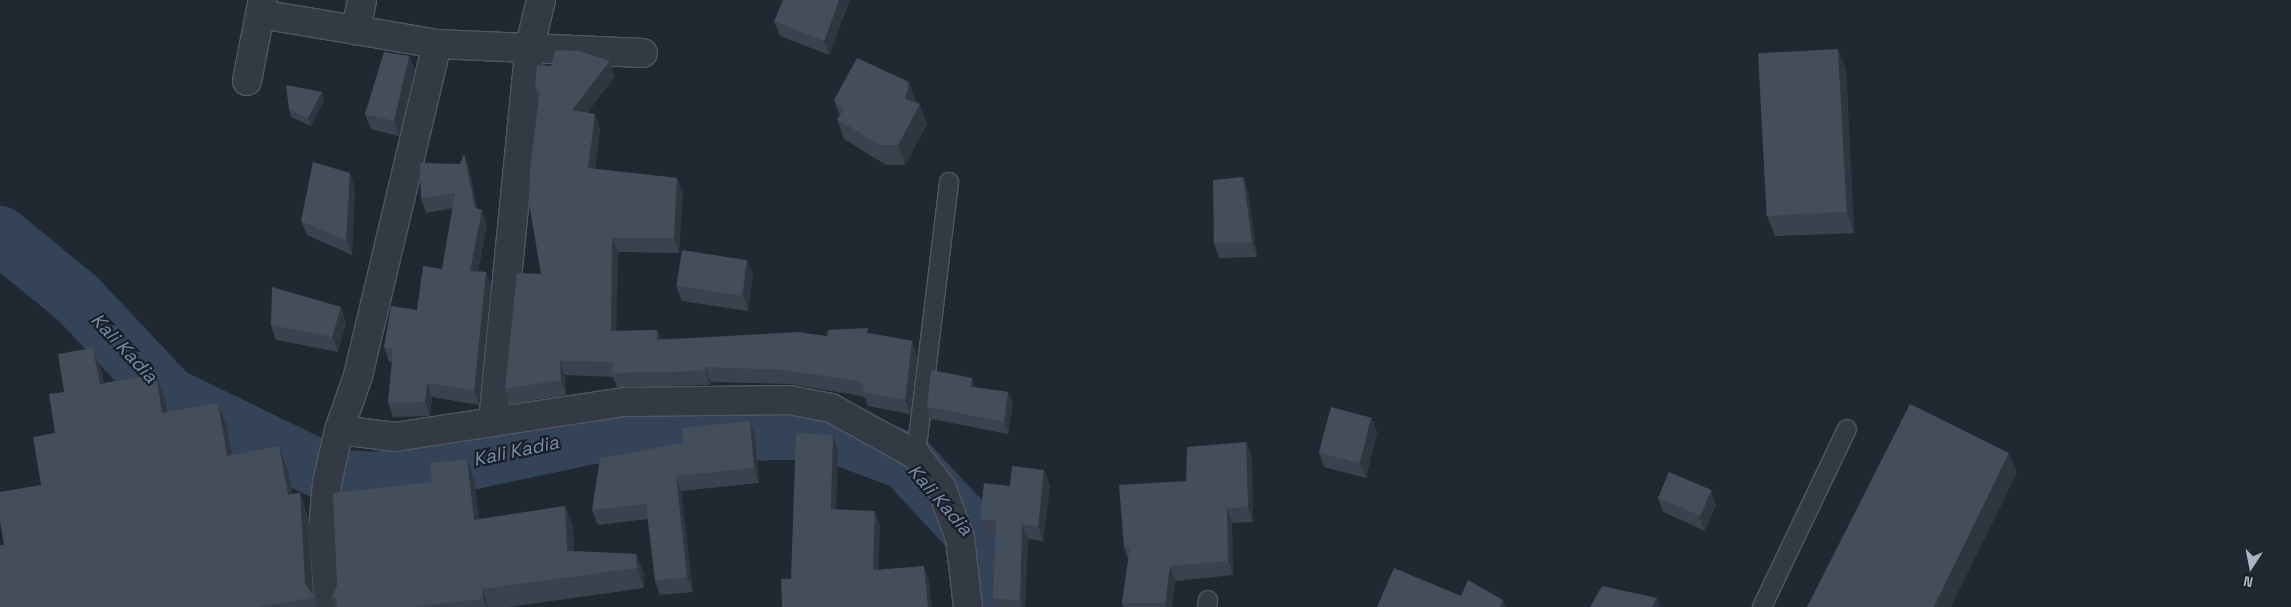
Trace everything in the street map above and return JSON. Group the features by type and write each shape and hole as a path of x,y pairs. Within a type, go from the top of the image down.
{"street":[{"path":"356,30 362,0"},
{"path":"493,421 530,46 541,0"},
{"path":"247,81 262,7 356,30 437,44 530,46 643,53"},
{"path":"329,607 323,529 327,483 337,439 358,376 437,44"},
{"path":"337,439 395,437 625,402 789,400 831,408 916,455 952,510 966,566 968,607"}],"lane":[{"path":"916,455 949,182"},
{"path":"1762,607 1847,429"}],"building":[{"path":"783,0 839,0 824,41 774,21"},
{"path":"1838,49 1847,212 1767,216 1758,53"},
{"path":"555,50 579,51 610,61 572,110 595,114 588,168 677,178 674,238 612,238 611,331 657,330 657,340 798,332 827,336 828,330 868,328 867,333 912,341 905,400 863,392 864,386 857,381 784,370 705,367 705,371 612,373 613,362 560,361 561,380 505,389 517,273 541,274 529,203 530,169 540,90 535,89 537,65 551,66"},
{"path":"384,52 409,56 394,121 365,114"},
{"path":"857,58 909,82 905,99 920,104 898,145 879,145 837,119 844,110 834,100"},
{"path":"286,85 322,92 308,118 289,109"},
{"path":"464,154 475,208 482,210 470,271 486,272 474,391 427,383 425,402 388,403 393,349 384,347 391,306 417,310 423,266 442,269 455,193 421,198 420,163 460,164"},
{"path":"313,162 350,173 346,240 301,221"},
{"path":"1243,177 1252,242 1214,243 1213,180"},
{"path":"682,250 747,260 742,296 676,286"},
{"path":"272,287 341,307 332,337 271,325"},
{"path":"93,348 100,384 156,374 162,413 218,403 227,456 279,446 288,495 300,493 305,584 314,597 257,607 0,607 0,545 4,545 0,521 0,492 41,485 33,437 55,433 49,394 64,392 58,354"},
{"path":"931,370 972,378 970,387 1008,392 1004,422 927,407"},
{"path":"1910,404 2009,453 1934,607 1807,607"},
{"path":"1331,407 1372,418 1359,463 1319,452"},
{"path":"750,421 754,468 676,476 687,577 655,581 646,504 592,510 600,458 683,443 682,428"},
{"path":"796,433 833,435 831,509 875,511 873,570 924,566 928,607 782,607 781,579 791,579"},
{"path":"1246,442 1248,507 1227,508 1228,561 1170,566 1165,603 1122,603 1130,547 1124,547 1119,485 1186,481 1187,447"},
{"path":"467,459 474,520 565,506 567,551 636,554 637,568 482,589 483,599 411,607 337,607 336,597 332,598 337,585 333,493 432,482 430,463"},
{"path":"1012,466 1044,470 1038,526 1022,524 1020,600 993,599 996,521 980,519 984,483 1010,486"},
{"path":"1669,472 1711,490 1700,516 1658,498"},
{"path":"1394,568 1461,596 1468,580 1503,600 1500,607 1377,607"},
{"path":"1602,586 1657,598 1652,607 1590,607"}],"waterway":[{"name":"Kali Kadia","path":"0,235 77,298 169,396 340,479 375,481 591,435 824,430 906,461 973,533 993,607"}]}
